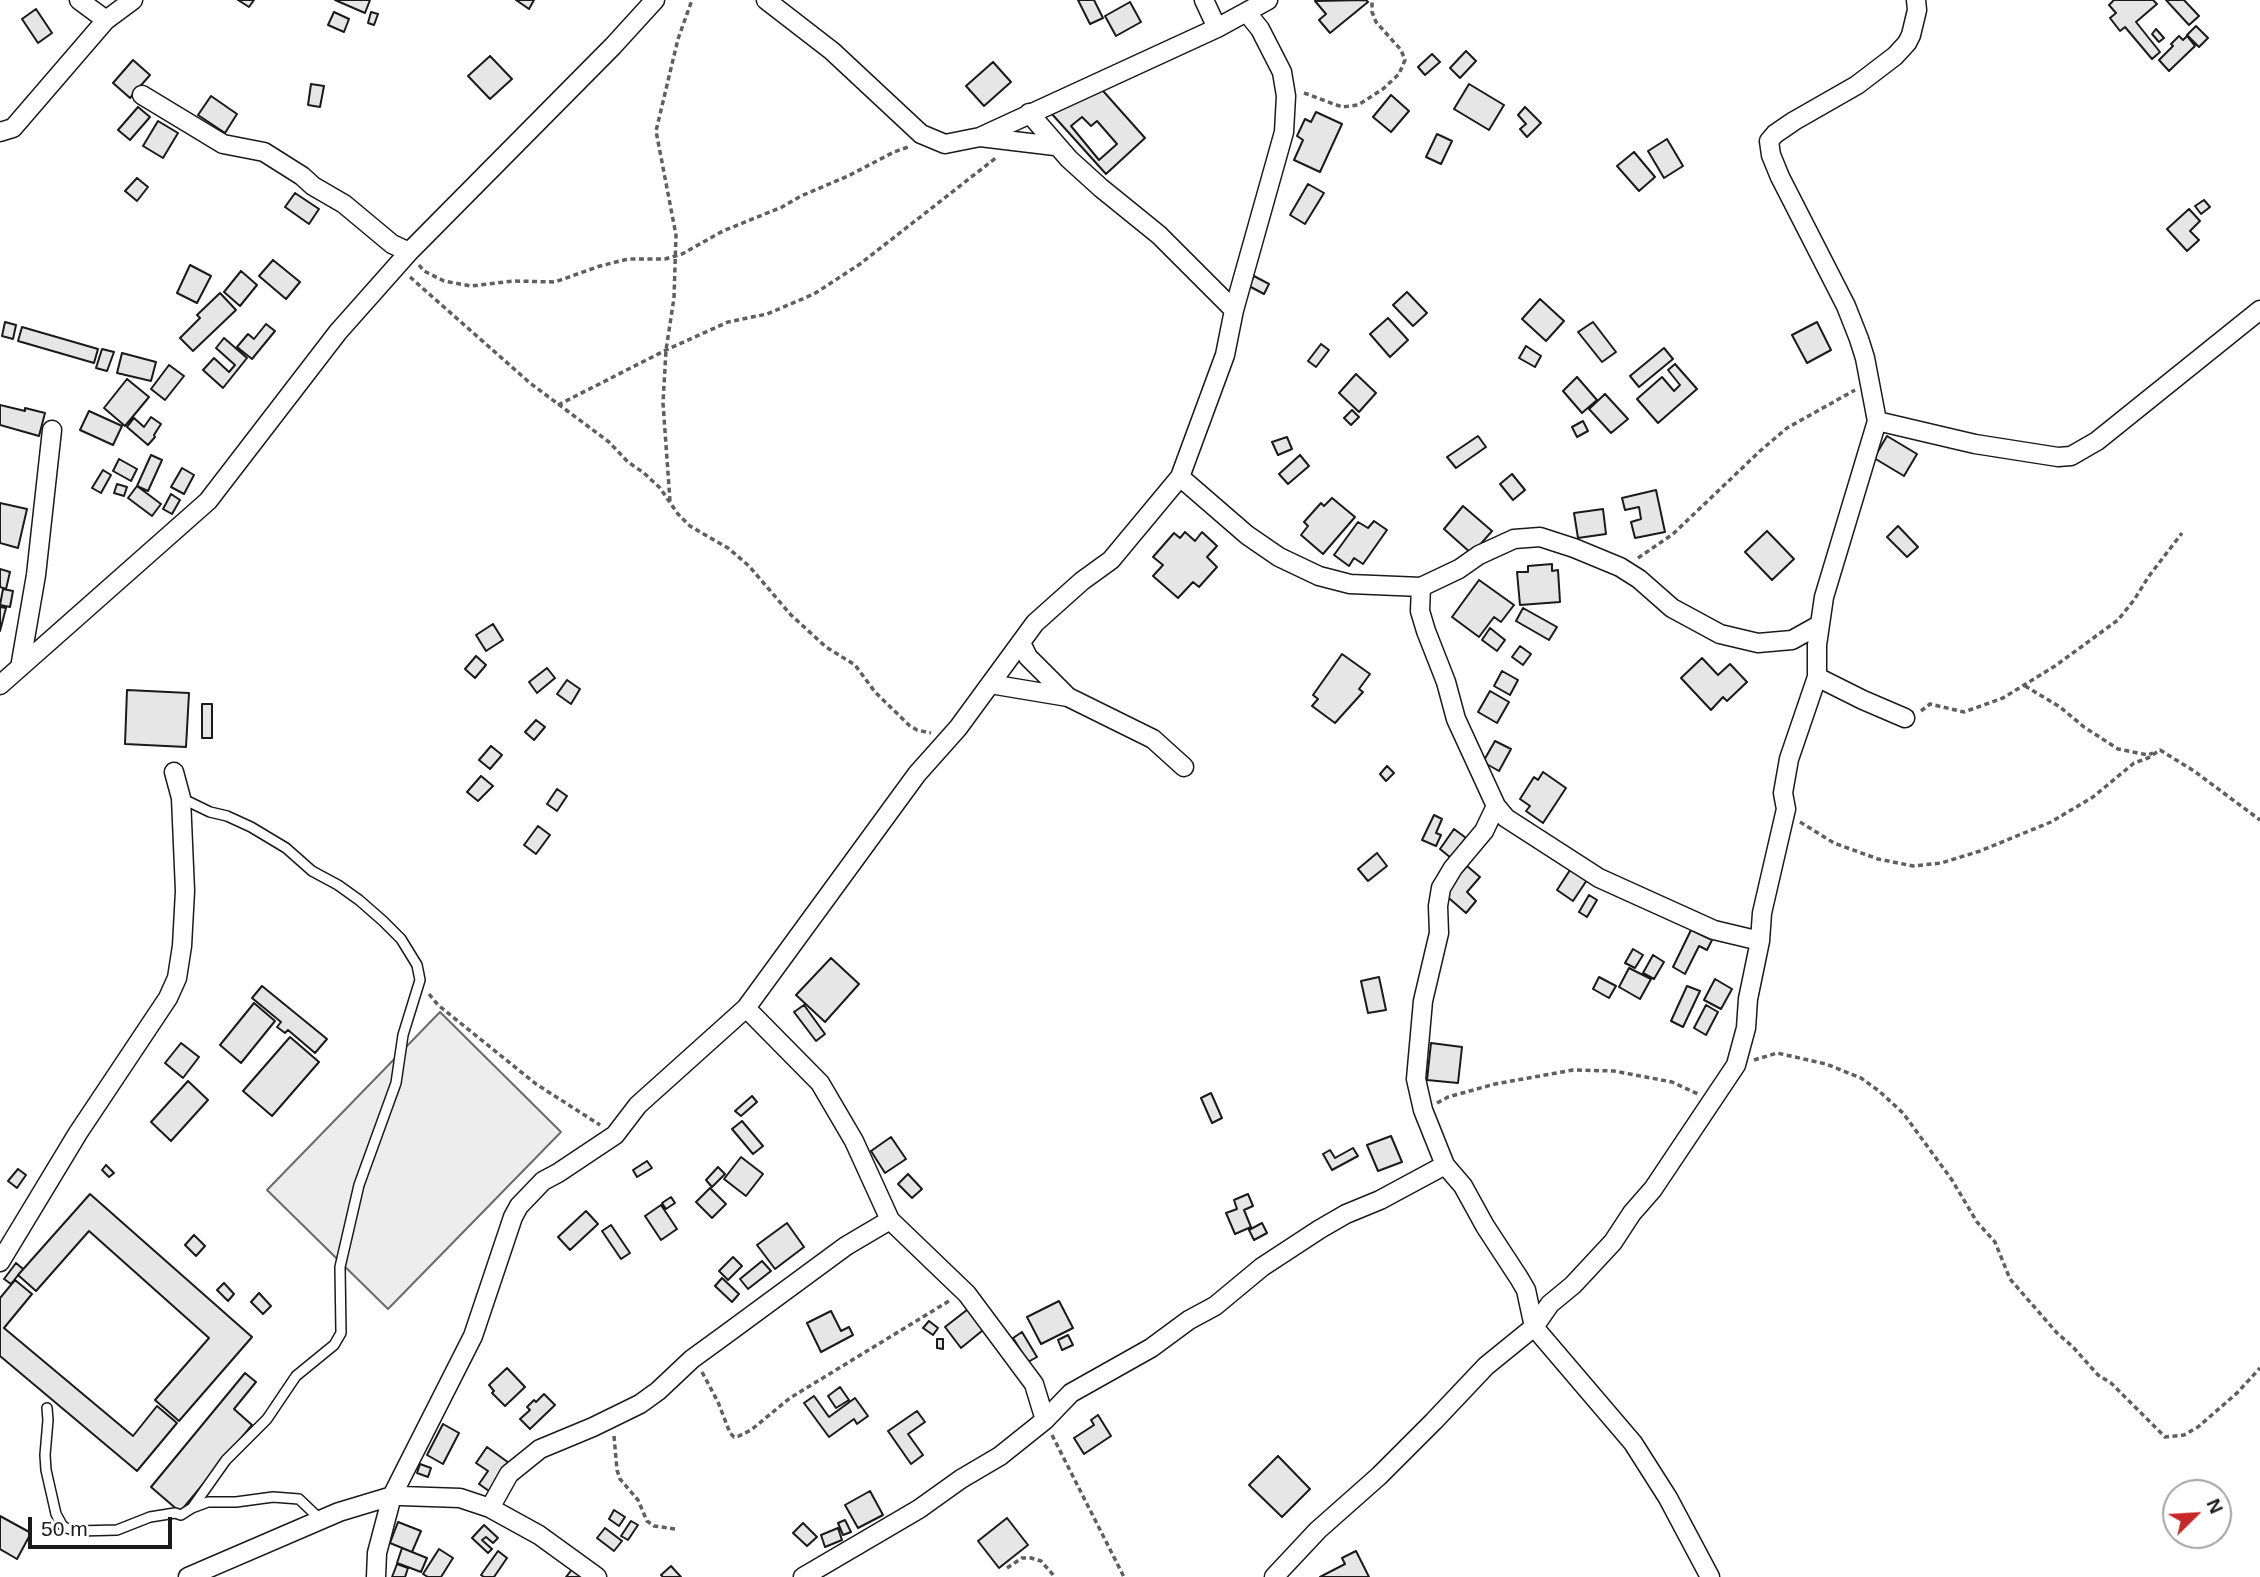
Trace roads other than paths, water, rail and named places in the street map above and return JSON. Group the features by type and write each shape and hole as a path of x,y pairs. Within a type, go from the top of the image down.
{"street":[{"path":"79,0 106,19"},
{"path":"0,144 7,130 106,19 134,0"},
{"path":"0,685 208,501 338,332 404,259 655,0"},
{"path":"766,0 832,51 921,134 945,144 980,137 1217,28 1268,0"},
{"path":"1204,0 1217,28"},
{"path":"1274,1577 1318,1530 1434,1421 1486,1366 1534,1327 1550,1304 1573,1285 1614,1241 1714,1101 1736,1065 1746,1028 1762,913 1786,809 1783,793 1789,759 1817,677 1817,645 1824,597 1877,421 1865,358 1846,306 1780,177 1771,155 1769,141 1794,121 1857,85 1895,55 1911,35 1917,10 1916,0"},
{"path":"376,1577 377,1553 392,1496 479,1321 497,1261 519,1206 543,1181 558,1174 615,1135 638,1105 746,1008 917,774 958,728 1035,623 1111,560 1180,477 1224,355 1284,132 1285,81 1276,57 1247,13"},
{"path":"142,95 223,144 264,152 344,204 392,244 404,259"},
{"path":"1029,113 1055,146 1159,235 1234,310"},
{"path":"980,137 1055,146"},
{"path":"1877,421 1975,444 2057,457 2071,456 2097,441 2258,315"},
{"path":"23,664 21,662 36,575 52,430"},
{"path":"1180,477 1247,535 1279,557 1319,576 1350,584 1421,587 1514,539 1540,537 1620,566 1672,608 1720,634 1758,643 1792,640 1817,645"},
{"path":"1421,587 1420,611 1446,682 1456,719 1496,806 1506,818 1599,878 1714,930 1760,940"},
{"path":"1792,640 1819,625"},
{"path":"1021,643 1028,657 1068,697"},
{"path":"1817,677 1863,701 1905,718"},
{"path":"990,684 1068,697 1153,739 1184,766"},
{"path":"0,1262 78,1133 158,1014 177,978 185,891 181,798 174,772"},
{"path":"1496,806 1484,831 1453,868 1441,888 1438,906 1439,933 1423,1001 1418,1045 1416,1080 1423,1110 1445,1165 1463,1186 1526,1290 1534,1327 1633,1443 1668,1498 1710,1577"},
{"path":"746,1008 820,1083 854,1141 890,1220 967,1294 1034,1384 1045,1420"},
{"path":"803,1577 919,1509 961,1479 1000,1456 1045,1420 1071,1393 1151,1348 1189,1320 1215,1306 1262,1268 1320,1229 1445,1165"},
{"path":"490,1508 509,1474 540,1449 640,1404 692,1359 846,1246 890,1220"},
{"path":"188,1577 321,1520 392,1496 460,1498 490,1508 538,1535 597,1577"}],"lane":[{"path":"181,798 251,827 286,848 312,871 359,900 401,939 417,965 420,980 403,1035 396,1083 359,1185 340,1267 341,1334 329,1350 305,1366 296,1376 267,1419 226,1460 192,1508"},
{"path":"47,1408 46,1470 62,1525 78,1531 117,1531 150,1517 175,1513 181,1515 208,1502 230,1503 288,1497 299,1499 321,1520"}]}
